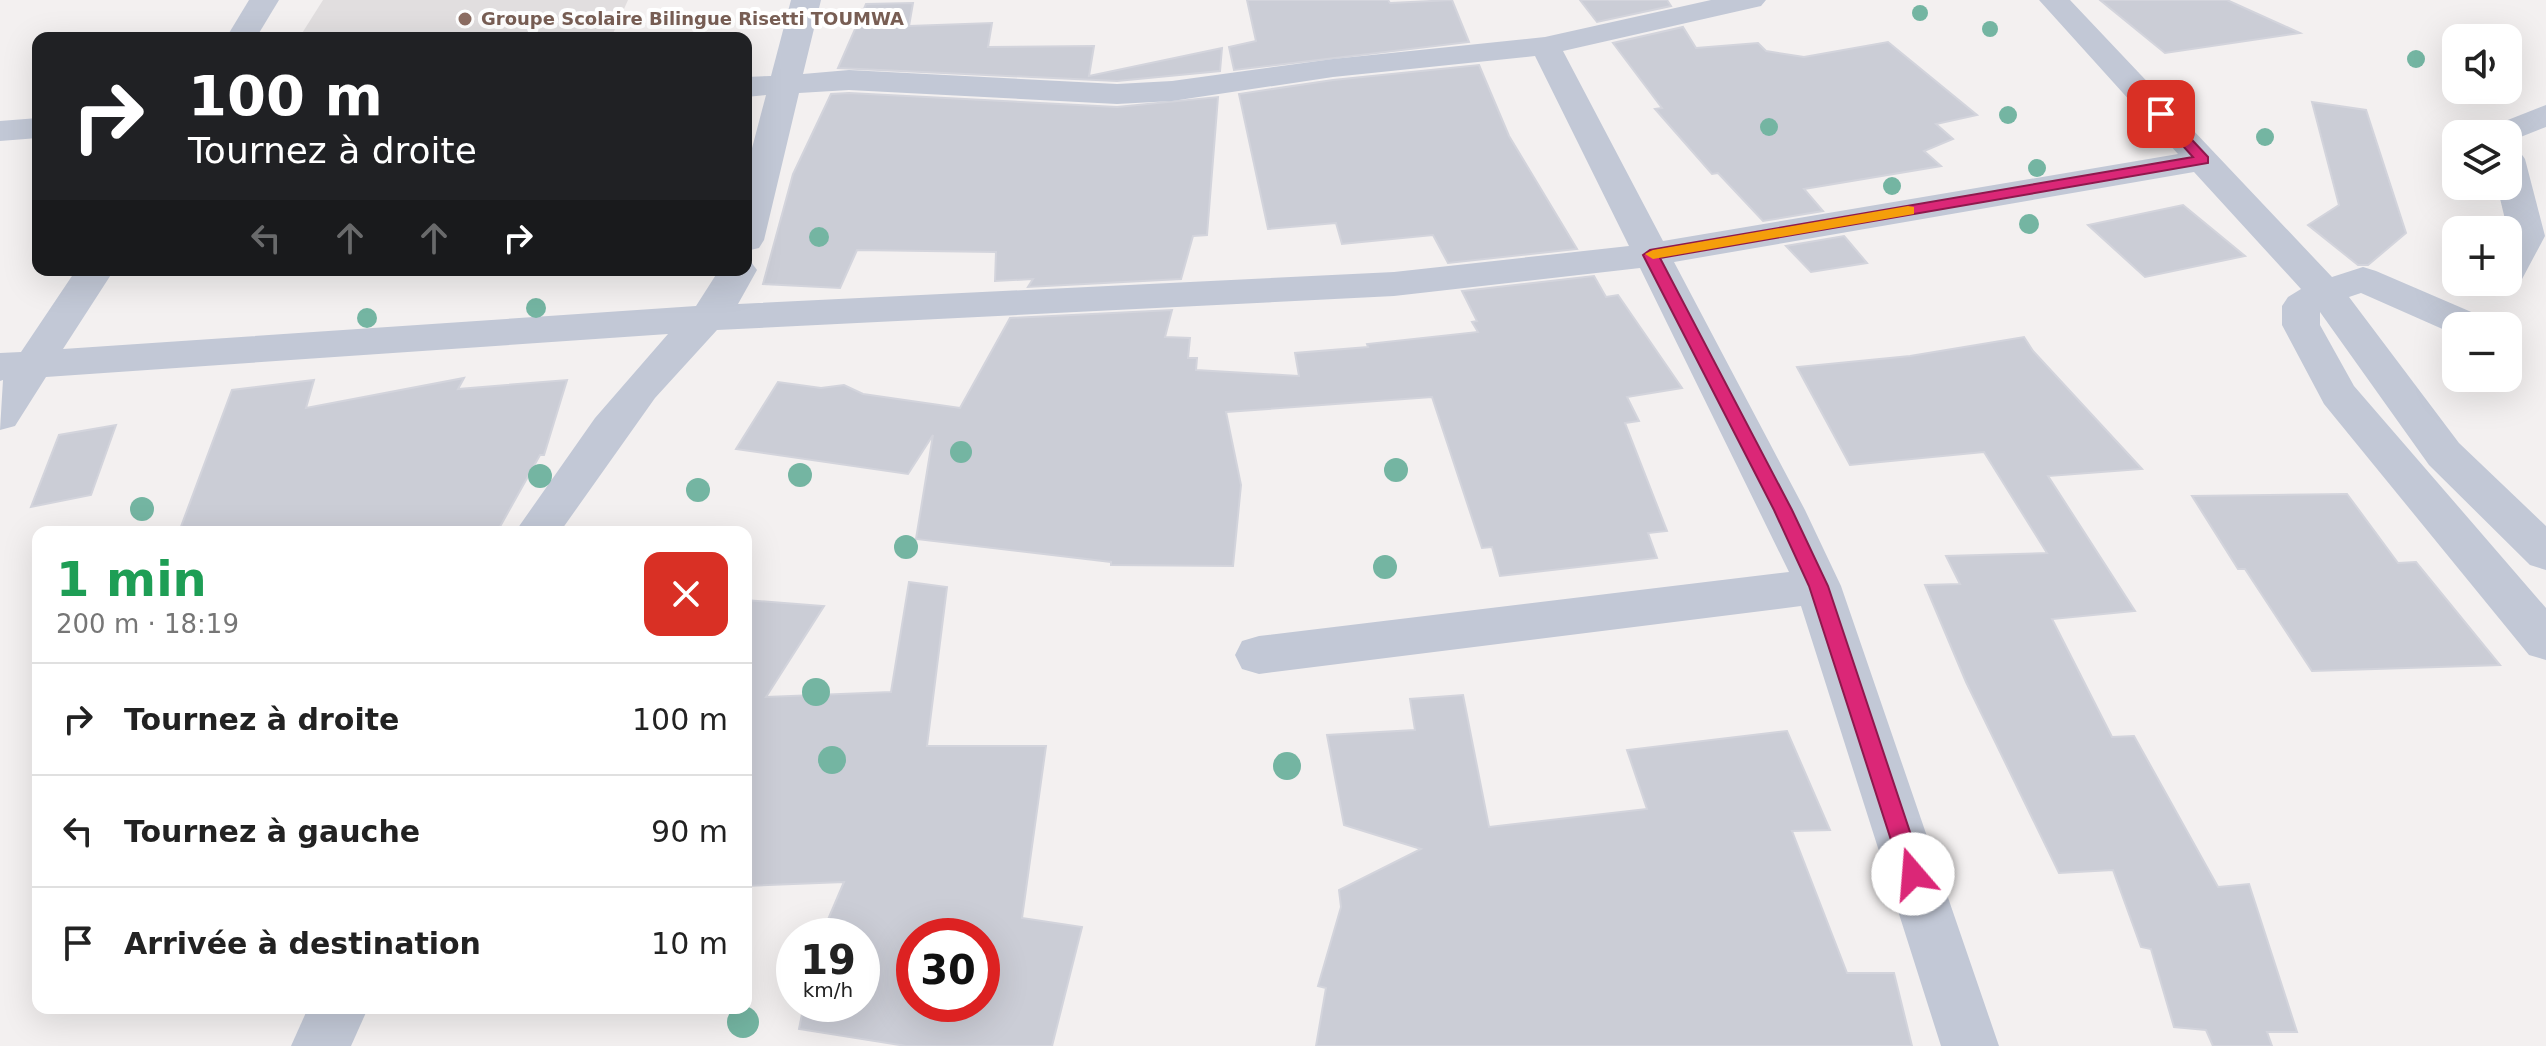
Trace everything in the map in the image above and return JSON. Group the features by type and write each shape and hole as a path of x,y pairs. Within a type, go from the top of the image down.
{"street":[{"path":"245,32 264,0"},
{"path":"752,215 806,0"},
{"path":"752,87 849,80 1117,94 1172,91 1333,68 1545,46 1751,0"},
{"path":"2054,0 2325,292 2444,454 2546,553"},
{"path":"1545,46 1783,510 1818,586 1970,1046"},
{"path":"2522,125 2546,115"},
{"path":"0,131 32,128"},
{"path":"17,365 709,318 1394,284 1650,255 2203,160"},
{"path":"2518,200 2527,236 2522,246"},
{"path":"0,416 17,365 90,276"},
{"path":"541,526 596,444 659,366 709,318 730,291 736,276"},
{"path":"2442,314 2363,279 2325,292 2301,306 2301,325 2338,394 2546,641"},
{"path":"1259,655 1818,586"},
{"path":"320,1046 336,1014"}],"shaded area":[{"name":"Groupe Scolaire Bilingue Risetti TOUMWA","path":"323,0 628,0 614,32 303,32"}],"building":[{"path":"1247,0 1388,0 1390,3 1452,0 1469,42 1234,70 1229,47 1256,41"},
{"path":"1580,0 1667,0 1671,6 1597,22"},
{"path":"2100,0 2227,0 2300,33 2165,53"},
{"path":"913,3 909,26 992,23 988,47 1094,46 1089,76 1222,48 1220,71 1117,81 838,68 866,4"},
{"path":"1683,27 1696,48 1758,43 1766,51 1804,57 1888,42 1977,115 1936,124 1953,139 1924,151 1941,166 1804,189 1823,211 1763,221 1718,173 1712,174 1655,109 1662,108 1613,43"},
{"path":"1479,65 1509,136 1577,249 1448,263 1433,235 1342,244 1336,223 1268,229 1239,94 1333,80"},
{"path":"831,94 1117,107 1218,97 1207,235 1193,236 1181,279 1028,287 1033,279 995,281 996,252 857,250 840,288 763,284 793,174"},
{"path":"2312,102 2366,110 2406,233 2368,265 2358,265 2308,225 2339,205"},
{"path":"2183,205 2245,256 2145,277 2088,225"},
{"path":"1844,236 1867,263 1811,272 1786,246"},
{"path":"1594,276 1606,297 1618,295 1682,388 1627,397 1639,421 1625,423 1667,531 1648,533 1657,558 1500,576 1492,547 1482,548 1432,397 1226,412 1241,485 1233,566 1111,565 1111,562 916,539 933,435 908,474 736,449 778,382 821,388 844,385 863,394 960,408 1010,318 1172,310 1165,337 1190,338 1188,358 1197,358 1196,370 1299,376 1295,353 1478,332 1472,322 1477,321 1462,291"},
{"path":"2024,337 2033,351 2142,469 2048,476 2135,611 2052,619 2112,737 2134,736 2218,887 2249,884 2297,1032 2267,1032 2272,1046 2213,1046 2206,1030 2174,1027 2151,949 2141,947 2113,870 2059,873 1966,682 1925,585 1960,584 1946,556 2047,553 1984,452 1850,465 1797,367 1910,356"},
{"path":"464,378 458,389 567,380 544,455 540,455 500,526 181,526 232,390 314,380 306,408"},
{"path":"116,425 91,495 31,507 59,435"},
{"path":"2347,494 2398,563 2416,562 2500,665 2312,671 2245,569 2238,569 2192,496"},
{"path":"909,582 947,587 927,746 1046,746 1022,918 1082,927 1052,1046 906,1046 799,1029 800,1022 880,1022 880,918 829,918 844,882 752,886 752,600 824,606 766,697 891,692"},
{"path":"1463,695 1489,827 1647,809 1627,750 1787,731 1830,830 1792,831 1847,973 1894,973 1912,1046 1316,1046 1326,988 1318,986 1341,907 1339,890 1421,849 1344,825 1327,735 1415,730 1410,699"}],"slow traffic":[{"path":"1653,254 1908,211"}],"place":[{"name":"Groupe Scolaire Bilingue Risetti TOUMWA","path":"465,19"}],"route":[{"path":"1913,874 1818,586 1783,510 1650,255 2203,160 2161,114"}]}
